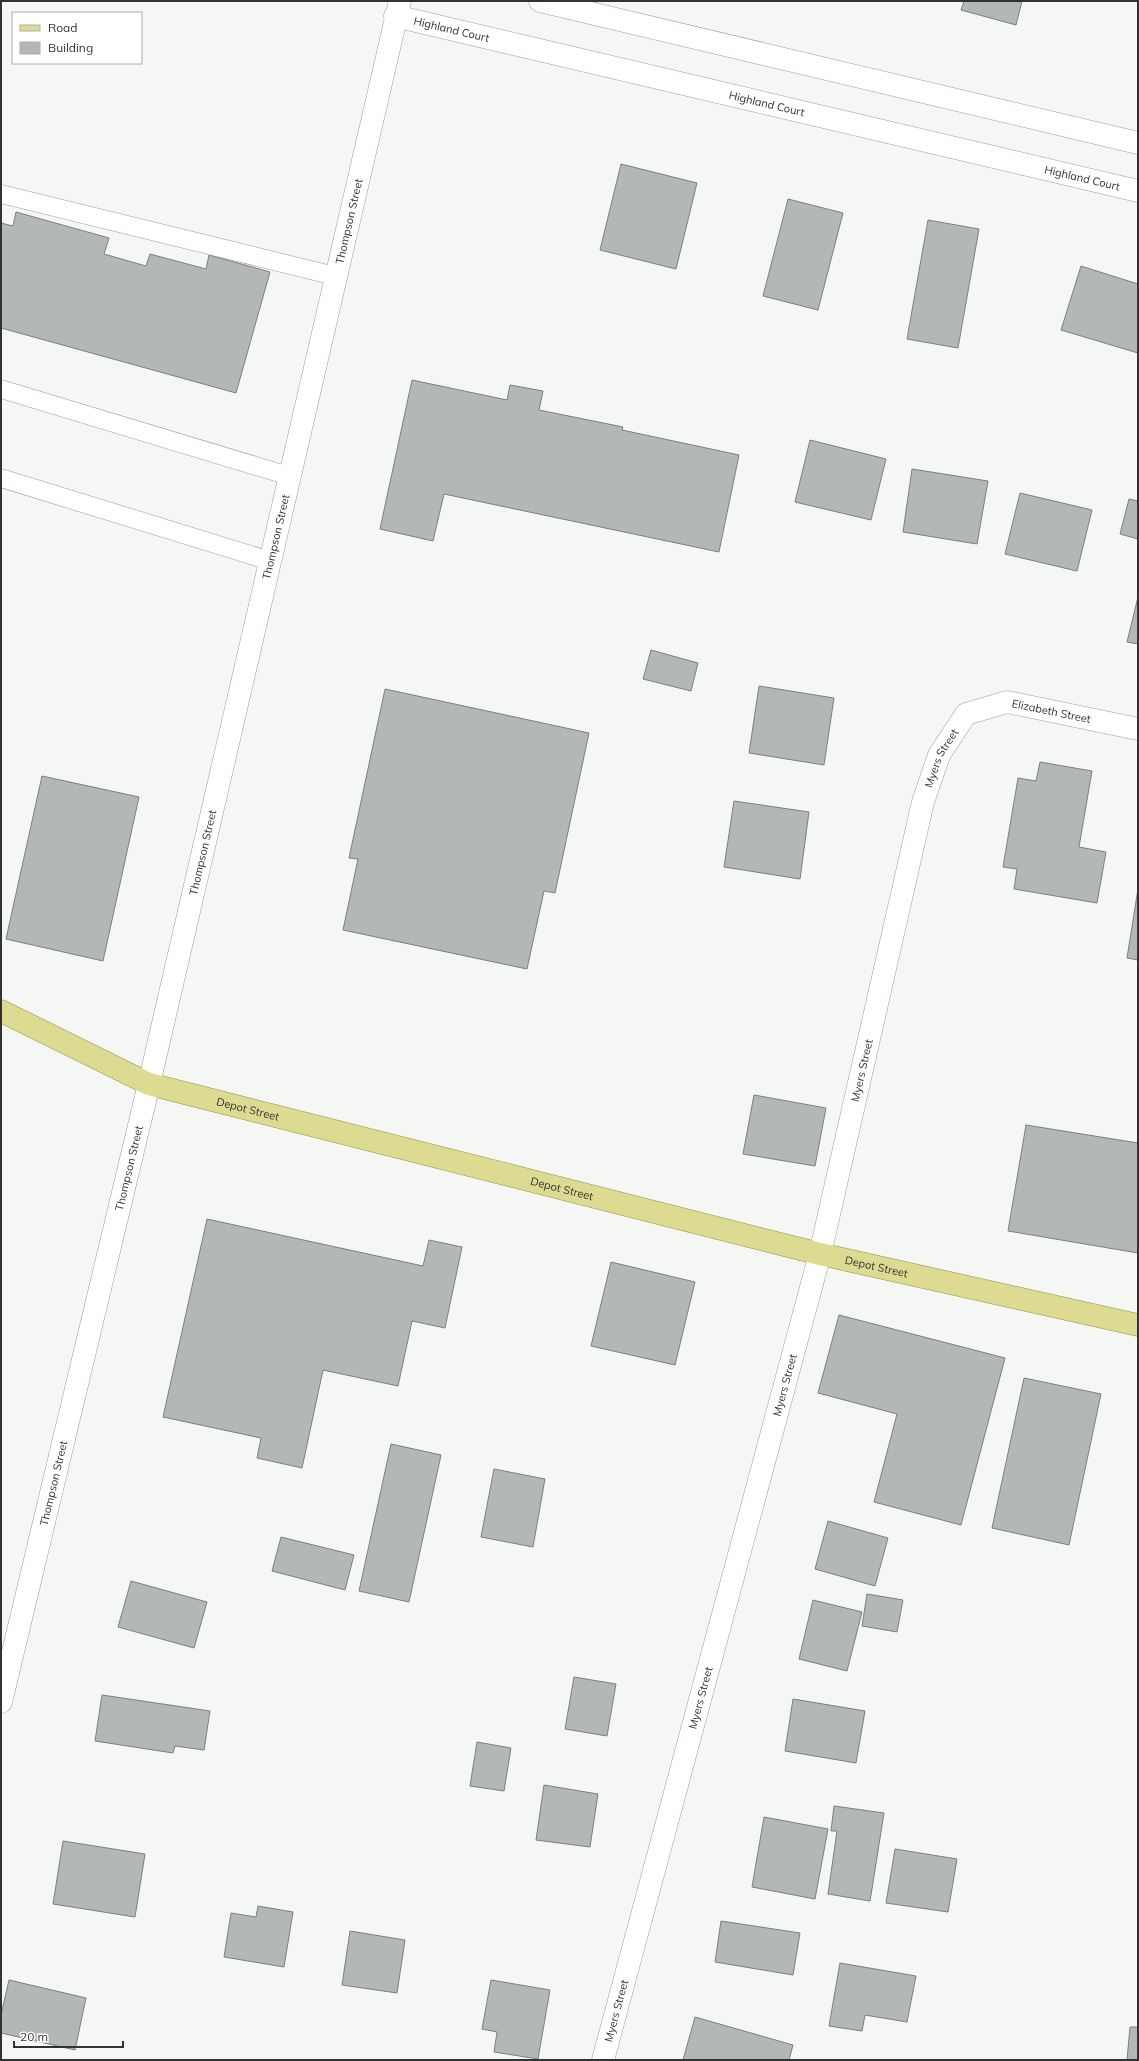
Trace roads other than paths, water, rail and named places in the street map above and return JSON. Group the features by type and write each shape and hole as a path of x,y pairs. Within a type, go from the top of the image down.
{"main road":[{"name":"Depot Street","path":"1,1011 150,1084 820,1254 1138,1325"}],"street":[{"path":"540,1 1138,143"},
{"name":"Highland Court","path":"397,9 1138,191"},
{"name":"Thompson Street","path":"1,1702 150,1084 397,9"},
{"name":"Elizabeth Street","path":"966,714 1007,702 1138,729"},
{"name":"Myers Street","path":"603,2060 820,1254 923,802 939,755 966,714"}],"lane":[{"path":"1,194 335,276"},
{"path":"1,389 289,476"},
{"path":"1,478 270,561"}]}
